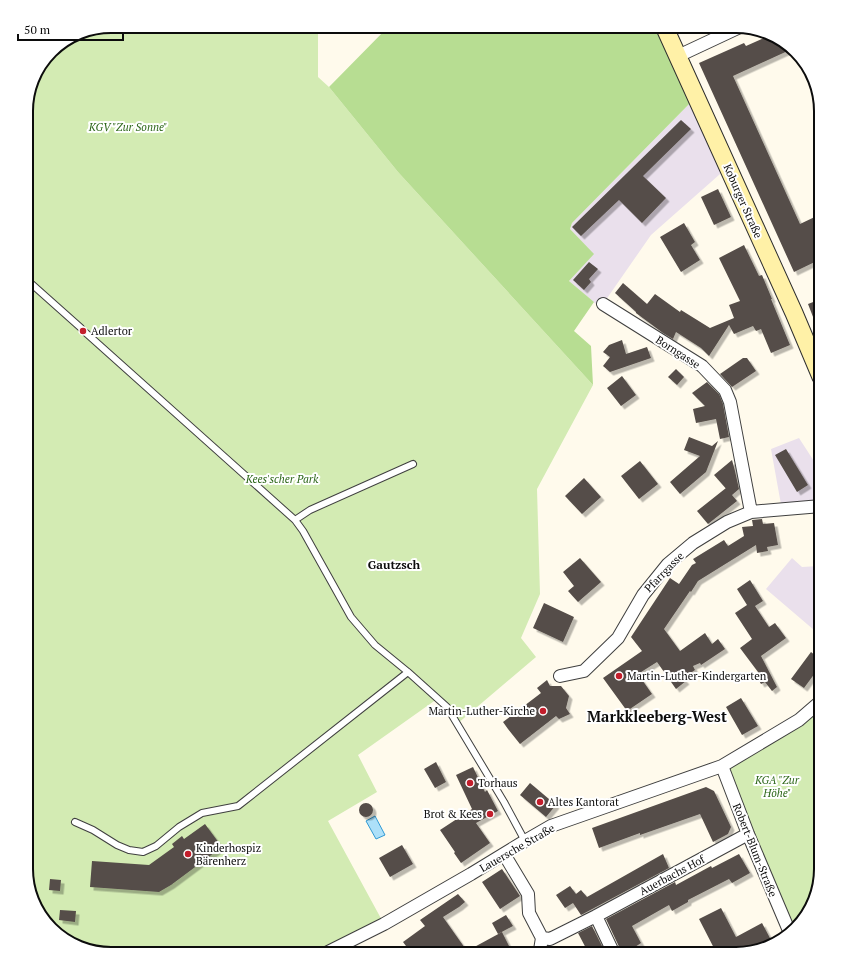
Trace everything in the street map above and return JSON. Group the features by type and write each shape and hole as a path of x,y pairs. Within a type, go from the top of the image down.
{"main road":[{"name":"Koburger Straße","path":"667,33 794,312 814,360"}],"street":[{"path":"678,56 727,33"},
{"name":"Borngasse","path":"603,304 702,366 725,390 730,402 750,512"},
{"name":"Pfarrgasse","path":"560,676 584,671 618,638 643,595 668,564 693,543 727,522 750,512 814,507"},
{"name":"Lauersche Straße","path":"338,947 384,924 551,826 722,766 799,720 814,707"},
{"name":"Robert-Blum-Straße","path":"722,766 748,834 787,927"},
{"name":"Auerbachs Hof","path":"542,938 550,939 596,916 748,834"},
{"path":"504,854 528,894 529,913 542,938 540,947"},
{"path":"596,916 611,947"}],"lane":[{"path":"33,285 295,520 303,531 351,617 375,645 408,672 447,708 504,802 525,841"},
{"path":"295,520 310,510 413,464"},
{"path":"75,822 93,830 128,850 143,852 156,846 179,827 202,813 238,806 408,672"}],"shaded area":[{"path":"696,97 728,167 651,235 603,304 597,305 569,281 593,254 570,229 572,223"},
{"path":"799,438 814,461 814,507 782,510 771,449"},
{"path":"792,558 802,567 814,566 814,630 766,589"}],"green space":[{"name":"Kees'scher Park","path":"106,33 318,33 318,77 329,87 398,172 593,385 537,489 540,594 521,638 536,657 457,724 437,699 358,755 377,792 328,821 384,924 338,947 111,947 86,943 68,934 49,916 37,894 33,874 33,106 36,91 43,72 60,52 81,39"},
{"path":"382,33 667,33 696,97 572,223 570,229 594,254 569,281 594,302 574,331 591,346 593,385 398,172 329,87"},
{"name":"KGA \"Zur Höhe\"","path":"814,706 813,879 810,894 806,903 798,916 788,927 722,766"}],"water":[{"path":"375,816 385,835 376,839 366,821"}],"building":[{"path":"764,38 775,43 786,52 733,76 800,224 814,217 814,262 794,272 699,63 744,43 746,46"},
{"path":"681,120 691,129 643,176 666,198 642,223 619,200 581,236 572,227"},
{"path":"718,189 731,217 714,225 701,197"},
{"path":"684,223 695,242 691,245 700,260 681,272 660,237"},
{"path":"744,245 759,276 762,275 790,345 771,353 761,329 756,331 753,326 734,334 729,325 709,356 701,348 676,332 673,339 663,333 636,313 615,293 623,283 647,304 655,294 680,312 681,310 710,328 734,318 729,305 740,301 719,258"},
{"path":"589,262 598,269 589,279 591,282 584,290 573,280"},
{"path":"814,302 814,320 808,304"},
{"path":"622,340 626,354 647,347 651,358 610,372 603,366 610,357 603,352 609,345"},
{"path":"743,358 747,358 756,371 732,387 720,374"},
{"path":"676,369 684,377 677,385 668,377"},
{"path":"622,376 636,395 621,406 607,388"},
{"path":"707,382 719,394 723,404 729,437 720,439 716,419 696,423 693,409 705,406 692,393"},
{"path":"689,437 712,446 718,441 706,472 680,494 670,482 700,456 684,450"},
{"path":"786,449 808,485 797,492 775,455"},
{"path":"732,460 739,489 732,495 737,501 708,524 697,511 726,488 714,475"},
{"path":"640,461 658,484 639,499 621,476"},
{"path":"584,478 601,497 582,514 565,496"},
{"path":"762,519 763,524 774,523 778,545 767,547 768,551 757,553 756,545 698,581 664,629 680,651 705,633 712,644 718,639 725,649 701,665 700,663 693,666 695,670 683,678 686,681 676,689 657,662 638,674 652,694 627,711 603,678 642,651 631,637 670,578 679,584 692,565 696,563 693,559 724,540 728,546 744,536 742,527 753,526 752,520"},
{"path":"580,558 601,582 578,602 568,591 574,586 563,572"},
{"path":"750,580 763,601 755,606 769,627 775,623 786,638 761,656 777,687 772,691 765,682 761,684 755,674 758,672 740,648 752,639 735,613 747,605 737,589"},
{"path":"544,603 574,617 563,642 533,628"},
{"path":"811,652 814,654 814,674 804,688 791,679"},
{"name":"Martin-Luther-Kirche","path":"547,680 550,686 561,686 569,696 566,708 570,714 559,719 556,716 520,744 503,722 541,693 537,688"},
{"path":"741,698 758,726 742,735 726,707"},
{"path":"436,762 446,782 435,788 424,769"},
{"path":"473,767 485,792 487,790 498,811 476,823 490,843 461,863 440,830 472,809 456,775"},
{"name":"Altes Kantorat","path":"530,783 556,805 546,817 520,795"},
{"path":"706,787 714,791 731,827 728,834 713,842 700,814 599,848 592,828"},
{"path":"366,803 371,805 373,810 371,815 366,817 361,815 359,810 361,805"},
{"name":"Kinderhospiz Bärenherz","path":"205,824 222,847 171,885 159,892 90,887 92,861 149,865 174,847 172,844 182,836 184,839"},
{"path":"402,845 413,864 390,877 379,858"},
{"path":"663,854 669,868 581,915 573,903 565,908 556,895 570,886 576,894 581,890 587,897"},
{"path":"739,854 750,873 732,883 729,879 688,900 688,902 672,911 669,905 632,926 641,943 635,947 619,947 606,919 675,882 676,885 711,866 712,868"},
{"path":"502,869 520,896 500,909 482,882"},
{"path":"50,879 61,880 60,891 49,890"},
{"path":"458,894 465,902 443,917 464,947 407,947 403,942 425,926 420,920"},
{"path":"721,908 736,937 762,923 770,939 761,943 741,947 713,947 699,919"},
{"path":"60,910 76,911 75,922 59,920"},
{"path":"506,915 513,926 498,934 492,923"},
{"path":"592,926 602,947 585,947 578,933"},
{"path":"502,932 510,947 474,947"}],"place":[{"name":"Adlertor","path":"83,331"},
{"name":"Martin-Luther-Kindergarten","path":"619,676"},
{"name":"Martin-Luther-Kirche","path":"543,711"},
{"name":"Torhaus","path":"470,783"},
{"name":"Altes Kantorat","path":"540,802"},
{"name":"Brot & Kees","path":"490,814"},
{"name":"Kinderhospiz Bärenherz","path":"188,854"}],"district":[{"name":"Gautzsch","path":"394,565"},
{"name":"Markkleeberg-West","path":"657,717"}],"park label":[{"name":"KGV \"Zur Sonne\"","path":"128,127"}]}
